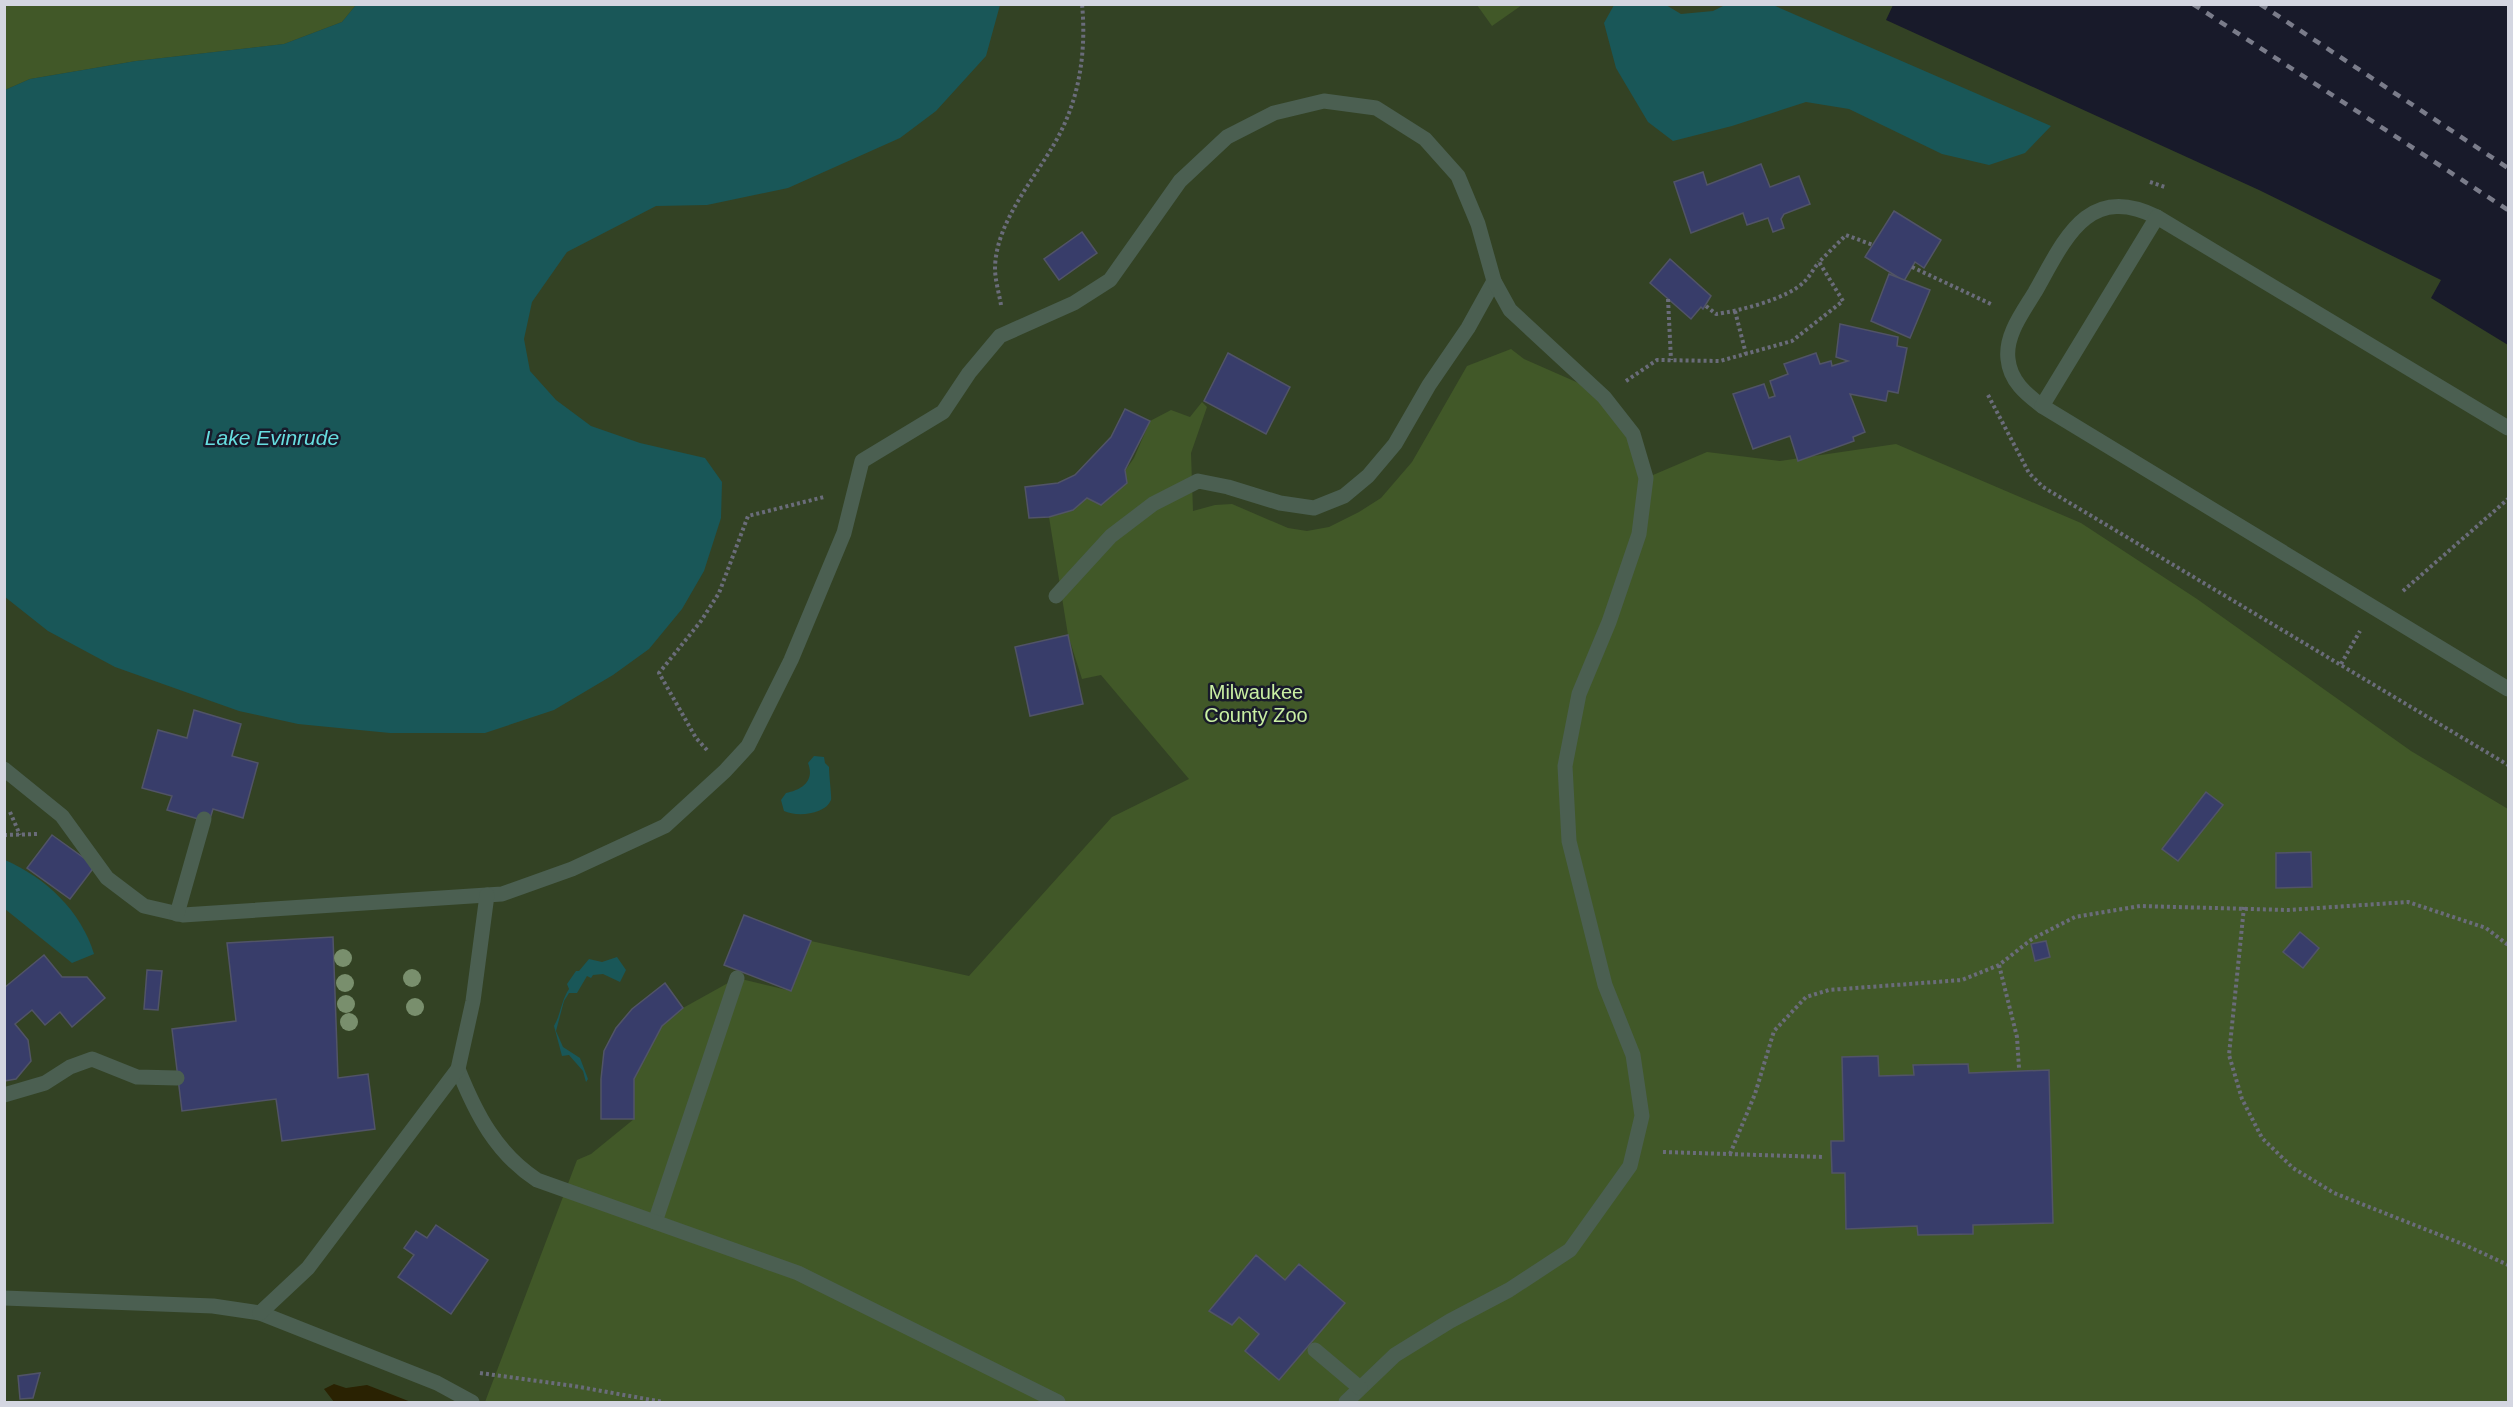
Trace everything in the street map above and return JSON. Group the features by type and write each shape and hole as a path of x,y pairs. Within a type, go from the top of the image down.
{"street":[{"path":"4,770 62,816 107,878 144,906 177,914 502,894 573,870 665,826 725,771 748,746 791,660 844,533 861,461 943,412 969,373 1000,336 1074,303 1110,280 1180,181 1227,137 1274,112 1324,101 1376,108 1425,140 1458,176 1478,224 1494,281 1510,310 1604,396 1633,434 1646,478 1640,534 1609,622 1579,694 1565,766 1572,851 1605,985 1633,1055 1642,1116 1630,1166 1570,1250 1509,1290 1450,1321 1395,1355 1346,1402"},
{"path":"2508,428 2157,217 2130,206 2108,207 2082,219 2068,234 2013,329 2008,348 2008,364 2015,380 2042,406 2508,689"},
{"path":"2042,406 2157,217"},
{"path":"1056,596 1111,536 1153,504 1198,482 1228,487 1280,503 1314,508 1344,496 1368,476 1395,444 1429,385 1468,328 1494,281"},
{"path":"177,914 204,819"},
{"path":"260,1313 308,1268 458,1070 473,1001 487,895"},
{"path":"655,1222 736,978"},
{"path":"4,1095 45,1083 70,1067 92,1059 137,1077 177,1078"},
{"path":"458,1070 476,1114 514,1164 537,1180 798,1273 1058,1402"},
{"path":"4,1298 213,1306 260,1313 437,1383 472,1402"},
{"path":"1315,1350 1360,1388"}],"path":[{"path":"1013,329 1001,308 995,267 1005,228 1023,190 1047,158 1065,124 1078,81 1085,38 1082,4"},
{"path":"1706,306 1716,314 1736,311 1778,296 1804,283 1819,262 1846,235 1873,245"},
{"path":"1604,396 1657,360 1720,362 1792,341 1843,301 1819,262"},
{"path":"1912,267 1994,305"},
{"path":"1668,299 1671,360"},
{"path":"1736,311 1746,354"},
{"path":"2043,487 2508,765"},
{"path":"725,771 696,738 659,673 701,621 719,593 748,516 854,490"},
{"path":"2396,598 2508,499"},
{"path":"2341,664 2346,656"},
{"path":"4,809 8,809 20,835"},
{"path":"1730,1154 1755,1094 1774,1031 1806,997 1829,990 1962,980 1999,964 2046,930 2083,915 2140,906 2288,909 2408,902 2486,928 2508,945"},
{"path":"2244,907 2229,1056 2242,1099 2262,1138 2293,1168 2334,1194 2465,1245 2508,1265"},
{"path":"1999,964 2017,1037 2019,1068"},
{"path":"1634,1151 1824,1157"},
{"path":"437,1383 475,1373 492,1374 663,1402"}],"green space":[{"name":"Milwaukee County Zoo","path":"5,5 1893,5 1886,20 2259,190 2441,280 2431,298 2508,345 2508,1402 5,1402"},
{"path":"5,5 356,5 342,22 284,44 136,61 30,79 5,90"},
{"path":"1477,5 1522,5 1492,26"},
{"path":"1511,349 1524,359 1599,392 1633,434 1646,478 1707,452 1780,461 1896,444 2081,523 2197,599 2411,751 2508,809 2508,1402 485,1402 577,1160 591,1154 634,1119 634,1079 662,1026 683,1008 737,978 791,991 811,941 969,976 1112,817 1189,779 1101,675 1082,679 1068,635 1049,517 1073,510 1087,498 1101,505 1134,458 1150,421 1171,410 1190,417 1202,402 1207,407 1191,453 1193,511 1215,505 1232,504 1288,528 1307,531 1329,527 1381,498 1412,462 1467,366"}],"sand":[{"path":"334,1384 346,1388 367,1385 411,1402 334,1402 324,1389"}],"water":[{"name":"Lake Evinrude","path":"356,5 1000,5 986,56 936,111 900,138 788,188 707,205 656,206 567,252 532,302 524,339 530,371 556,400 591,426 640,443 705,458 722,482 721,518 704,571 682,609 649,649 613,675 554,710 485,733 390,733 298,724 239,711 115,667 48,631 5,597 5,90 30,79 136,61 284,44 342,22"},
{"path":"1614,5 1666,5 1681,14 1713,11 1725,5 1773,5 2051,126 2025,153 1989,165 1942,154 1849,109 1806,102 1732,126 1673,141 1648,122 1616,68 1604,23"},
{"path":"814,756 824,757 829,767 831,800 828,805 817,812 796,814 784,811 781,800 786,793 806,784 810,775 808,763"},
{"path":"5,860 34,876 60,898 80,924 94,954 72,963 5,909"},
{"path":"617,957 626,970 620,982 603,974 593,975 591,978 587,976 577,993 569,993 564,1001 556,1031 563,1047 580,1058 588,1079 586,1082 583,1071 569,1055 562,1056 554,1026 564,998 569,989 567,984 576,971 579,971 589,959 602,962"}],"building":[{"path":"1761,164 1770,187 1799,176 1810,204 1784,214 1781,219 1784,228 1773,232 1768,218 1747,225 1743,213 1691,233 1674,182 1703,172 1707,185"},
{"path":"1894,211 1941,240 1924,268 1915,262 1904,281 1865,257"},
{"path":"1082,232 1097,253 1059,280 1044,259"},
{"path":"1670,259 1711,296 1703,309 1701,307 1691,319 1650,283"},
{"path":"1889,274 1930,290 1910,338 1871,321"},
{"path":"1840,324 1898,337 1897,346 1907,348 1898,393 1888,391 1886,401 1850,394 1865,432 1853,437 1854,441 1798,461 1790,436 1753,449 1733,394 1764,384 1769,398 1775,396 1770,381 1788,374 1784,364 1816,353 1820,364 1831,361 1832,366 1848,361 1836,357"},
{"path":"1228,353 1290,387 1266,434 1204,401"},
{"path":"1125,409 1150,421 1125,470 1127,483 1101,505 1087,498 1073,510 1049,517 1029,518 1025,487 1058,483 1075,475 1111,437"},
{"path":"1068,635 1083,704 1030,716 1015,647"},
{"path":"194,710 241,724 232,756 258,763 243,818 213,809 209,822 167,810 172,796 142,788 158,730 187,738"},
{"path":"2206,792 2223,805 2178,861 2162,849"},
{"path":"52,835 95,866 70,899 27,868"},
{"path":"2311,852 2312,887 2276,888 2276,853"},
{"path":"744,915 811,941 791,991 724,965"},
{"path":"2300,932 2319,948 2303,968 2283,952"},
{"path":"333,937 338,1078 368,1074 375,1129 282,1141 276,1099 182,1111 172,1029 236,1021 227,943"},
{"path":"2046,941 2050,957 2035,961 2031,944"},
{"path":"44,955 62,977 87,977 105,998 72,1027 60,1012 45,1025 32,1010 15,1024 28,1040 31,1061 16,1079 4,1081 4,988"},
{"path":"147,970 162,971 158,1010 144,1009"},
{"path":"665,983 683,1008 662,1026 634,1079 634,1119 601,1119 604,1051 616,1028 632,1009"},
{"path":"1878,1056 1879,1076 1914,1075 1913,1065 1968,1064 1969,1073 2049,1070 2053,1223 1973,1225 1973,1234 1918,1235 1917,1226 1846,1229 1845,1173 1832,1173 1831,1145 1831,1141 1844,1141 1842,1057"},
{"path":"436,1225 488,1260 451,1314 398,1277 414,1255 404,1248 416,1231 427,1238"},
{"path":"1256,1255 1285,1280 1299,1264 1345,1303 1279,1380 1245,1351 1259,1334 1239,1317 1232,1325 1209,1311"},
{"path":"40,1373 33,1398 20,1399 18,1376"}],"railway":[{"path":"2193,4 2508,210"},
{"path":"2260,4 2508,168"}]}
